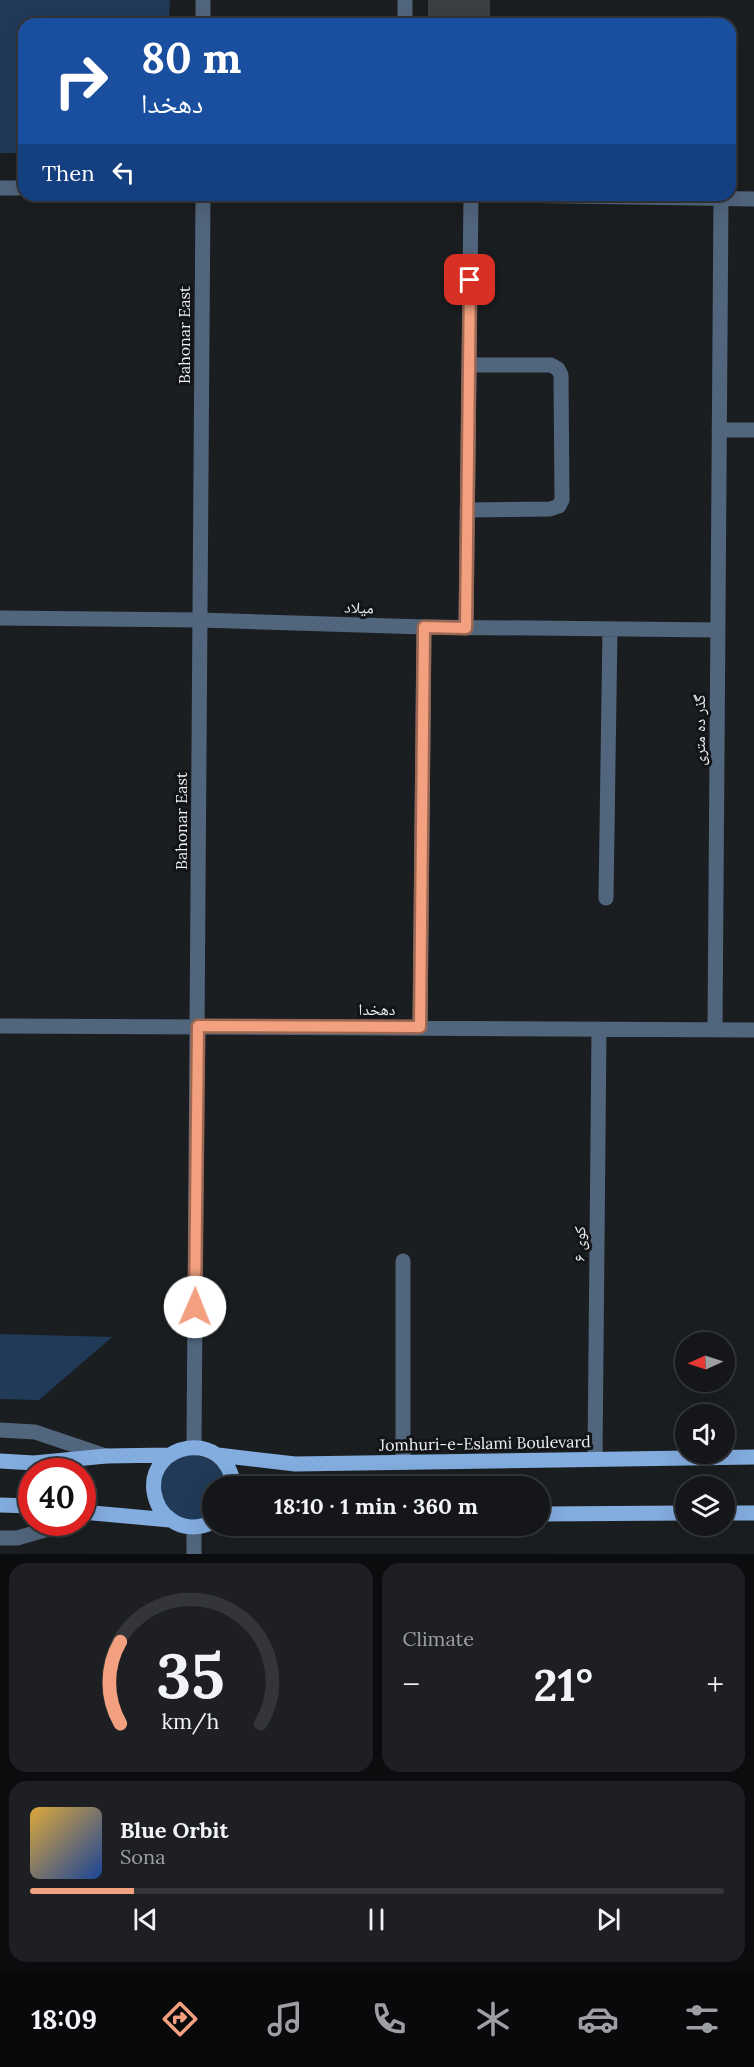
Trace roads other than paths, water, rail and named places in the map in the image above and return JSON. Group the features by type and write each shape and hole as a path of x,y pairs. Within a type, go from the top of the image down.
{"main road":[{"path":"194,1447 182,1449 170,1455 161,1464 153,1487 155,1500 170,1520 181,1526 202,1527"},
{"name":"Jomhuri-e-Eslami Boulevard","path":"194,1447 206,1449 218,1455 295,1464 754,1457"},
{"path":"0,1461 34,1463 106,1456 170,1455"},
{"path":"218,1455 232,1476"},
{"path":"0,1505 18,1506"},
{"path":"96,1513 170,1520"},
{"path":"735,1513 754,1513"},
{"path":"550,1514 675,1514"}],"street":[{"path":"203,0 203,18"},
{"path":"405,0 405,18"},
{"path":"0,188 18,188"},
{"path":"736,198 754,199"},
{"name":"Bahonar East","path":"194,1447 203,201"},
{"path":"466,628 471,201"},
{"name":"گذر ده متری","path":"715,1030 721,201"},
{"path":"467,510 550,509 559,506 562,500 561,375 558,369 551,365 468,365"},
{"path":"719,430 754,430"},
{"name":"میلاد","path":"0,618 200,620 466,628 718,630"},
{"path":"420,1027 424,627"},
{"path":"606,898 610,629"},
{"name":"دهخدا","path":"2,1030 198,1026 754,1030"},
{"name":"کوی ۶","path":"595,1460 599,1029"},
{"path":"403,1261 403,1462"},
{"path":"0,1430 35,1432 106,1456"},
{"path":"96,1516 103,1514"},
{"path":"194,1528 194,1554"},
{"path":"0,1538 24,1536"}]}
